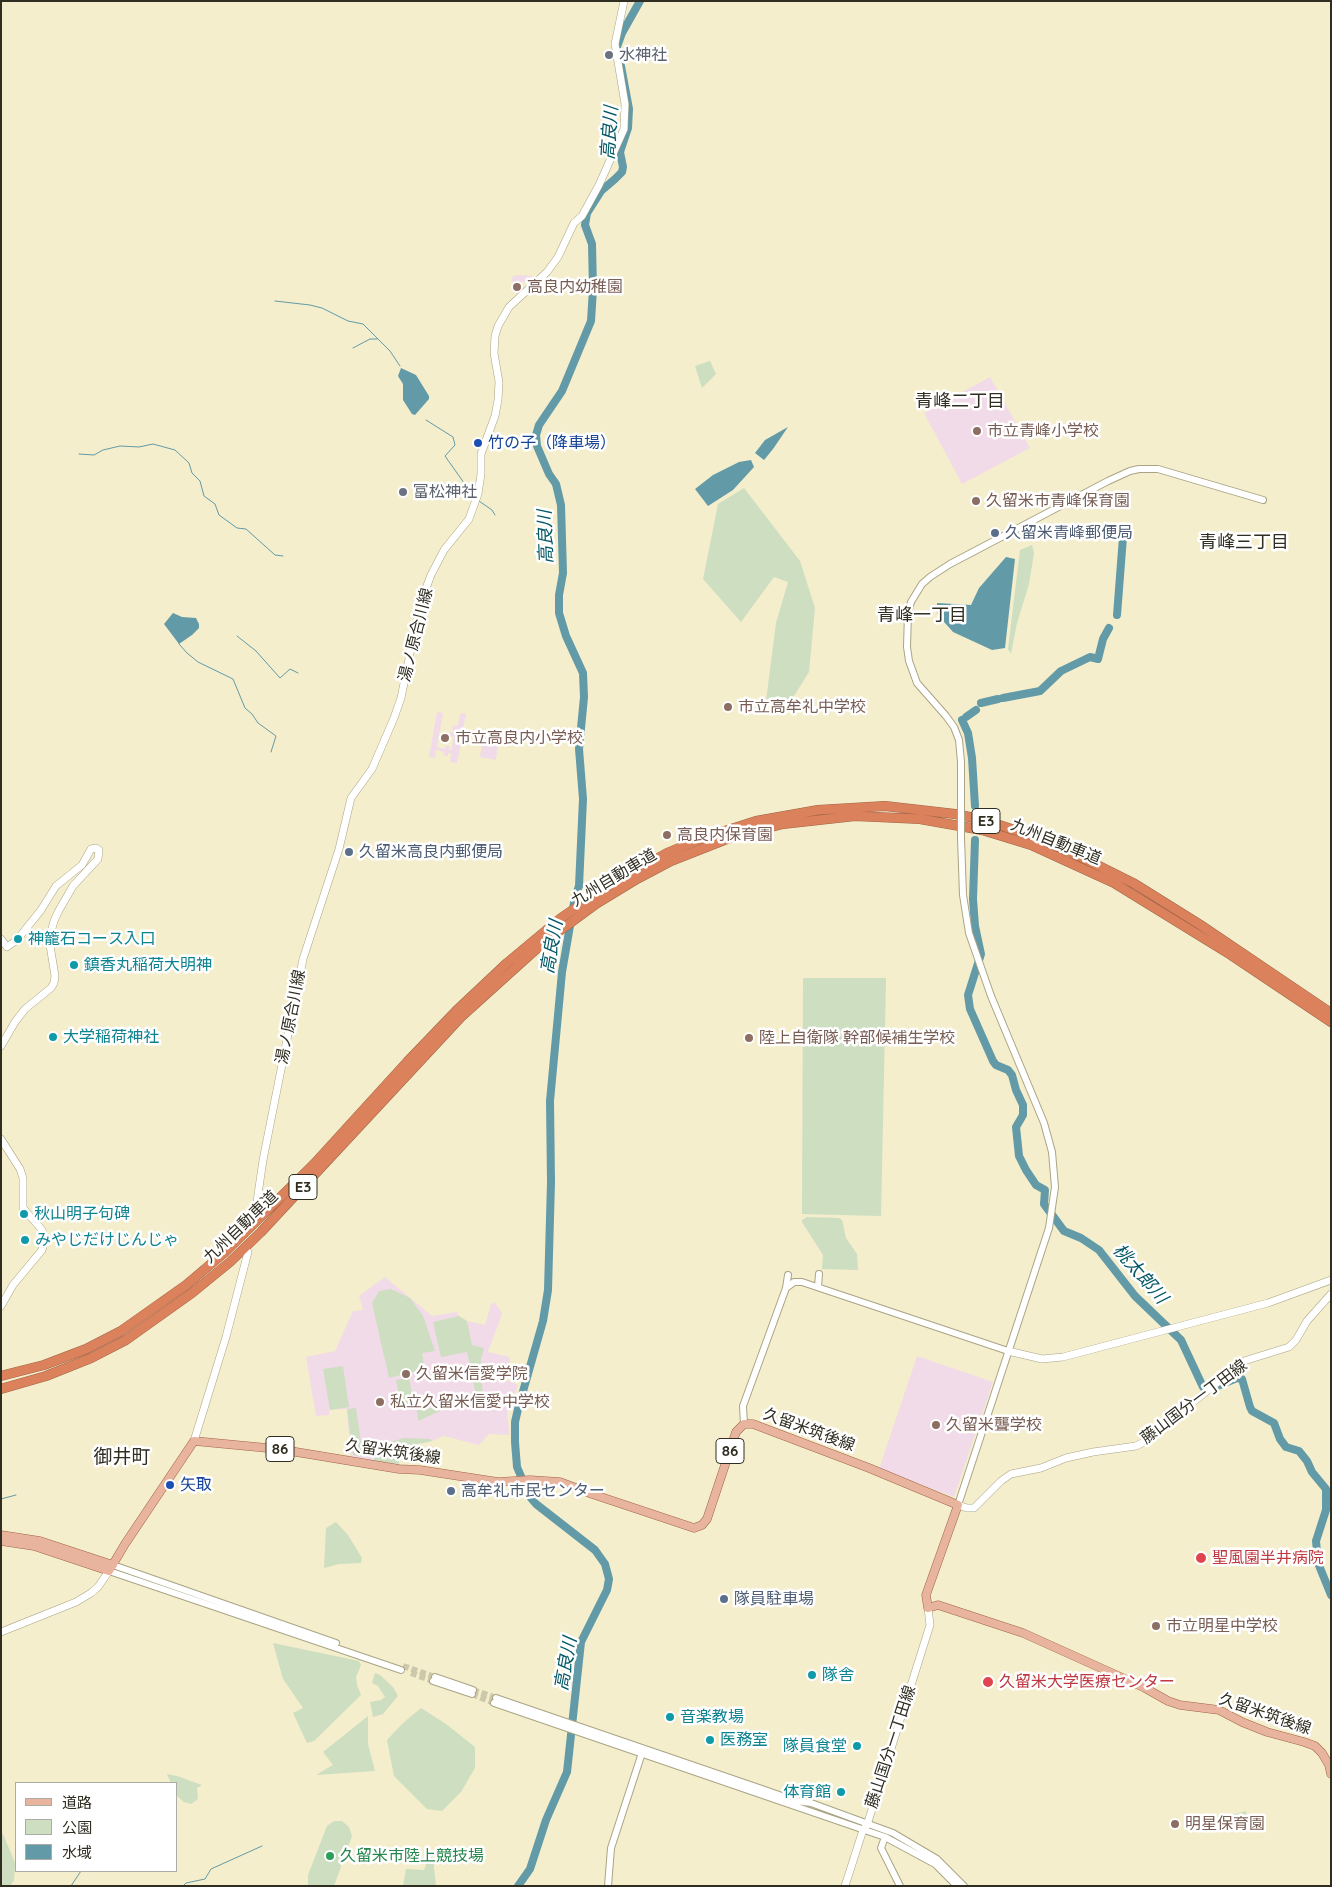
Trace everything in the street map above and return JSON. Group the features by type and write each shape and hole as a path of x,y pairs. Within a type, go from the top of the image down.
{"highway":[{"name":"九州自動車道","path":"1,1376 44,1365 86,1349 121,1331 186,1285 224,1253 314,1164 407,1062 470,997 513,957 561,918 667,853 703,838 756,821 780,815 818,810 884,806 955,814 984,820 1033,836 1114,873 1198,924 1331,1013"},
{"name":"九州自動車道","path":"1,1389 46,1376 91,1358 126,1340 192,1293 230,1262 260,1232 461,1017 512,970 608,890 707,846 732,837 783,824 855,816 920,819 955,824 1031,845 1114,883 1231,955 1331,1022"}],"main road":[{"name":"湯ノ原合川線","path":"256,1215 263,1160 303,959 339,848 351,798 372,769 394,718 401,698 420,604 437,562 444,550 470,519 478,494 482,469 481,454 495,416 498,400 499,382 494,353 495,336 498,326 509,307 547,272 558,257 574,223 582,216 599,185 624,129 626,104 615,44 624,1"},
{"path":"1,939 7,947 17,940 41,910 56,886 82,865 88,851 96,848 99,850 98,859 73,886 54,921 49,939 55,976 54,983 51,988 25,1009 1,1046"},
{"path":"1,1139 20,1169 23,1178 23,1208 42,1230 45,1240 42,1250 13,1285 1,1306"},
{"path":"1,1632 76,1602 98,1587 194,1441 226,1337 248,1252"},
{"path":"1008,1351 1034,1358 1051,1358 1268,1303 1331,1280"},
{"name":"藤山国分一丁田線","path":"958,1505 974,1508 1001,1481 1011,1474 1041,1468 1052,1462 1075,1456 1136,1446 1144,1442 1244,1361 1289,1347 1296,1340 1307,1321 1331,1294"},
{"name":"久留米筑後線","path":"194,1441 278,1449 399,1469 420,1470 498,1482 528,1480 560,1482 694,1528 702,1525 707,1519 736,1432 744,1424 753,1424 869,1468 958,1505"},
{"path":"928,1608 926,1595 958,1505"},
{"path":"1,1535 40,1541 111,1568"},
{"path":"1,1541 34,1546 111,1568"},
{"name":"久留米筑後線","path":"928,1608 938,1605 1023,1633 1142,1687 1168,1701 1180,1705 1219,1710 1267,1732 1315,1746 1329,1765 1331,1774"},
{"name":"藤山国分一丁田線","path":"845,1886 930,1625 928,1608"}],"street":[{"path":"958,1505 1049,1228 1054,1199 1054,1164 1044,1123 990,996 969,933 963,895 959,740 954,727 946,716 917,683 909,661 907,647 908,613 922,584 950,564 1130,471 1158,469 1263,500"},
{"path":"818,1287 819,1274"},
{"path":"744,1424 743,1406 786,1288 788,1275"},
{"path":"786,1288 794,1282 802,1282 1008,1351"},
{"path":"111,1568 402,1668"},
{"path":"434,1679 472,1692"},
{"path":"495,1700 762,1789 811,1803 865,1827 935,1864 957,1886"},
{"path":"578,1728 642,1753 865,1827 893,1833 927,1852 964,1886"},
{"path":"608,1886 611,1848 642,1753"},
{"path":"885,1837 880,1848 900,1886"}],"shaded area":[{"name":"高良内幼稚園","path":"513,276 532,276 532,281 519,282 520,291 515,292 512,280"},
{"name":"市立青峰小学校","path":"990,377 1030,448 962,484 924,413"},
{"path":"437,712 443,713 437,747 444,749 445,746 450,746 449,750 451,750 454,737 449,736 450,732 456,733 452,730 453,725 457,726 461,713 466,714 462,733 458,733 463,734 457,763 450,762 451,753 448,753 448,756 443,755 444,752 436,750 435,758 429,757"},
{"path":"483,735 500,738 501,743 498,743 496,760 480,757"},
{"name":"久留米信愛学院","path":"385,1277 432,1316 457,1312 459,1316 467,1321 485,1325 491,1304 495,1303 502,1312 488,1352 510,1357 509,1370 504,1369 502,1378 518,1385 507,1414 510,1435 489,1434 479,1445 444,1436 432,1441 399,1448 399,1469 351,1461 347,1409 329,1410 329,1415 316,1416 306,1357 335,1351 353,1311 363,1310 359,1296"},
{"name":"久留米聾学校","path":"917,1356 993,1382 954,1497 879,1469"}],"green space":[{"path":"710,361 716,374 702,388 695,366"},
{"path":"744,488 800,561 815,608 809,672 782,715 766,701 776,623 788,582 774,577 741,622 703,579 718,504"},
{"path":"1032,545 1034,553 1029,584 1017,623 1011,654 1008,649 1020,550"},
{"path":"803,978 886,978 881,1216 802,1214"},
{"path":"807,1217 839,1218 842,1220 846,1238 857,1254 858,1270 822,1269 823,1255 802,1222"},
{"path":"391,1289 410,1298 423,1316 435,1351 422,1353 425,1369 389,1378 372,1303 379,1291"},
{"path":"459,1316 467,1321 472,1345 484,1348 481,1359 483,1402 480,1404 472,1400 476,1395 467,1352 441,1357 433,1322"},
{"path":"343,1366 349,1407 330,1410 323,1369"},
{"path":"409,1378 414,1406 402,1409 396,1380"},
{"path":"453,1405 418,1421 417,1410"},
{"path":"356,1408 363,1457 353,1455 347,1409"},
{"path":"404,1438 430,1439 432,1441 399,1448 399,1464 375,1461 372,1458 380,1445"},
{"path":"336,1522 348,1535 362,1558 361,1563 339,1564 324,1568 326,1528"},
{"path":"273,1643 359,1661 361,1665 356,1677 361,1695 314,1741 307,1743 293,1713 303,1708 283,1679"},
{"path":"375,1673 393,1687 398,1696 383,1714 373,1717 370,1702 381,1700 385,1697 378,1686 372,1683"},
{"path":"421,1708 446,1724 475,1747 475,1768 461,1792 442,1811 427,1809 394,1776 387,1740"},
{"path":"368,1716 368,1744 375,1771 316,1775 333,1765 323,1752"},
{"path":"167,1774 202,1785 197,1788 198,1799 191,1804 184,1802 178,1797 178,1782 171,1782"},
{"path":"1246,1811 1247,1823 1232,1826 1231,1815"},
{"name":"久留米市陸上競技場","path":"334,1821 342,1821 349,1827 352,1836 334,1886 308,1886 308,1875 327,1826"},
{"path":"3,1834 15,1863 14,1880 10,1886 1,1886 1,1835"},
{"path":"432,1849 436,1886 403,1886 406,1869 424,1870"}],"water":[{"path":"401,368 416,375 429,396 429,399 415,415 412,414 403,400 403,384 398,376"},
{"path":"788,427 764,460 755,453 765,440"},
{"path":"751,460 754,467 733,490 708,506 695,489 713,475 739,462"},
{"path":"1006,557 1015,559 1005,648 992,650 953,632 937,614 937,603 971,605 979,588"},
{"path":"173,613 182,617 196,618 199,624 199,628 192,635 179,644 164,624"}],"waterway":[{"name":"高良川","path":"617,47 622,33 640,1"},
{"name":"高良川","path":"518,1886 530,1869 546,1820 567,1772 581,1642 607,1590 609,1579 605,1564 595,1550 536,1504 530,1497 517,1467 515,1422 543,1321 548,1290 551,1182 550,1101 562,972 575,897 579,886 583,799 579,749 584,697 583,673 566,636 559,613 559,595 563,573 561,505 556,484 549,474 537,446 536,435 539,425 562,391 591,321 593,289 592,244 585,225 587,213 601,191 622,172 620,152 628,128 629,109 621,66"},
{"path":"275,301 322,308 348,321 363,324 390,351 400,366"},
{"path":"353,348 370,339 377,339"},
{"path":"426,420 453,437 455,445 445,456 474,497"},
{"path":"79,454 94,455 103,450 120,446 139,447 153,444 175,450 189,463 192,473 200,481 204,496 215,504 219,515 237,528 246,529 275,555 283,556"},
{"path":"479,501 492,510 495,515"},
{"name":"桃太郎川","path":"1117,615 1123,537"},
{"name":"桃太郎川","path":"1003,698 1040,691 1061,671 1090,657 1098,659 1103,639 1109,628"},
{"path":"237,636 256,651 280,678 290,669 298,673"},
{"path":"179,644 198,662 233,679 245,708 258,723 276,736 271,752"},
{"name":"桃太郎川","path":"981,703 998,699"},
{"name":"桃太郎川","path":"966,717 976,710"},
{"name":"桃太郎川","path":"962,720 968,733 972,758 975,806"},
{"name":"桃太郎川","path":"975,840 973,899 975,926 981,954 968,995 970,1009 993,1061 996,1065 1008,1070 1012,1075 1023,1105 1023,1115 1016,1127 1019,1156 1036,1185 1045,1190 1044,1204 1064,1231 1081,1238 1099,1250 1135,1296 1181,1340 1203,1387 1215,1387 1237,1378 1242,1379 1252,1411 1274,1423 1280,1439 1286,1447 1299,1451 1307,1461 1312,1472 1326,1489 1326,1510 1316,1541 1318,1563 1331,1595"},
{"path":"1,1499 16,1495"},
{"path":"183,1886 186,1883 205,1879 211,1869 262,1846"},
{"path":"71,1886 80,1872"}],"tunnel":[{"path":"403,1666 435,1677"},
{"path":"411,1673 433,1681"},
{"path":"473,1690 496,1698"},
{"path":"472,1694 494,1703"}],"place":[{"name":"水神社","path":"609,55"},
{"name":"高良内幼稚園","path":"517,287"},
{"name":"市立青峰小学校","path":"977,431"},
{"name":"竹の子（降車場）","path":"478,443"},
{"name":"富松神社","path":"403,492"},
{"name":"久留米市青峰保育園","path":"976,501"},
{"name":"久留米青峰郵便局","path":"995,533"},
{"name":"市立高牟礼中学校","path":"728,707"},
{"name":"市立高良内小学校","path":"445,738"},
{"name":"高良内保育園","path":"667,835"},
{"name":"久留米高良内郵便局","path":"349,852"},
{"name":"神籠石コース入口","path":"18,939"},
{"name":"鎮香丸稲荷大明神","path":"74,965"},
{"name":"大学稲荷神社","path":"53,1037"},
{"name":"陸上自衛隊 幹部候補生学校","path":"749,1038"},
{"name":"秋山明子句碑","path":"24,1214"},
{"name":"みやじだけじんじゃ","path":"25,1240"},
{"name":"久留米信愛学院","path":"406,1374"},
{"name":"私立久留米信愛中学校","path":"380,1402"},
{"name":"久留米聾学校","path":"936,1425"},
{"name":"矢取","path":"170,1485"},
{"name":"高牟礼市民センター","path":"451,1491"},
{"name":"聖風園半井病院","path":"1201,1558"},
{"name":"隊員駐車場","path":"724,1599"},
{"name":"市立明星中学校","path":"1156,1626"},
{"name":"隊舎","path":"812,1675"},
{"name":"久留米大学医療センター","path":"988,1682"},
{"name":"音楽教場","path":"670,1717"},
{"name":"医務室","path":"710,1740"},
{"name":"隊員食堂","path":"857,1746"},
{"name":"体育館","path":"841,1792"},
{"name":"明星保育園","path":"1175,1824"},
{"name":"久留米市陸上競技場","path":"330,1856"}],"district":[{"name":"青峰二丁目","path":"960,402"},
{"name":"青峰三丁目","path":"1244,543"},
{"name":"青峰一丁目","path":"922,616"},
{"name":"御井町","path":"122,1457"}]}
